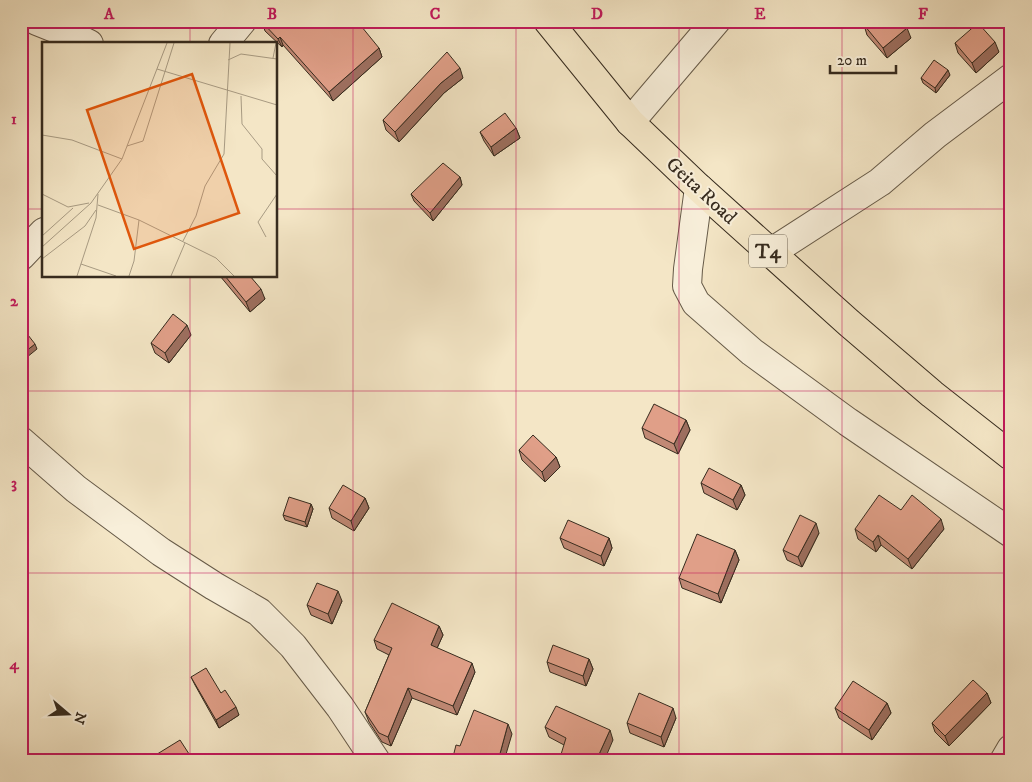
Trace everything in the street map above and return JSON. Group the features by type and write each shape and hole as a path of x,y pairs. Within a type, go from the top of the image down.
{"highway":[{"name":"Geita Road","path":"548,21 630,122 699,188 770,253 932,394 1011,456"}],"street":[{"path":"37,21 85,42"},
{"path":"225,42 242,21"},
{"path":"630,122 716,21"},
{"path":"770,253 880,182 935,135 1011,78"},
{"path":"699,188 687,286 696,303 752,352 840,416 1011,533"},
{"path":"21,256 42,234"},
{"path":"21,441 76,489 161,552 259,612 292,646 340,707 376,761"},
{"path":"1004,761 1011,749"}],"building":[{"path":"263,21 357,21 379,48 329,92 280,37 278,39"},
{"path":"868,21 901,21 907,28 883,48 864,25"},
{"path":"978,23 995,42 972,63 955,43"},
{"path":"447,52 460,68 441,83 395,132 383,120"},
{"path":"934,60 948,70 935,88 921,78"},
{"path":"505,113 516,128 491,147 480,132"},
{"path":"443,163 460,177 430,213 411,194"},
{"path":"227,278 252,278 261,289 246,302"},
{"path":"173,314 187,325 165,353 151,343"},
{"path":"21,326 35,344 21,355"},
{"path":"654,404 686,420 674,444 642,428"},
{"path":"533,435 556,457 542,472 519,450"},
{"path":"709,468 741,485 733,500 701,483"},
{"path":"343,485 365,498 351,521 329,508"},
{"path":"879,495 901,510 912,495 941,519 908,559 878,535 873,542 855,529"},
{"path":"289,497 311,504 305,522 283,515"},
{"path":"800,515 816,523 798,557 783,550"},
{"path":"568,520 609,538 601,556 560,538"},
{"path":"697,534 735,550 718,594 679,578"},
{"path":"317,583 338,591 328,614 307,605"},
{"path":"392,603 439,626 431,645 472,663 453,706 408,688 388,737 379,733 365,712 392,648 374,640"},
{"path":"553,645 589,659 583,676 547,662"},
{"path":"206,668 221,693 225,690 236,707 216,720 191,677"},
{"path":"973,680 987,693 945,736 932,723"},
{"path":"853,681 887,703 869,730 835,708"},
{"path":"639,693 673,708 661,737 627,723"},
{"path":"556,706 610,730 596,761 559,761 566,738 545,727"},
{"path":"474,710 508,724 498,761 452,761 456,745 460,746"},
{"path":"180,740 191,757 185,761 157,761 154,756"}]}
